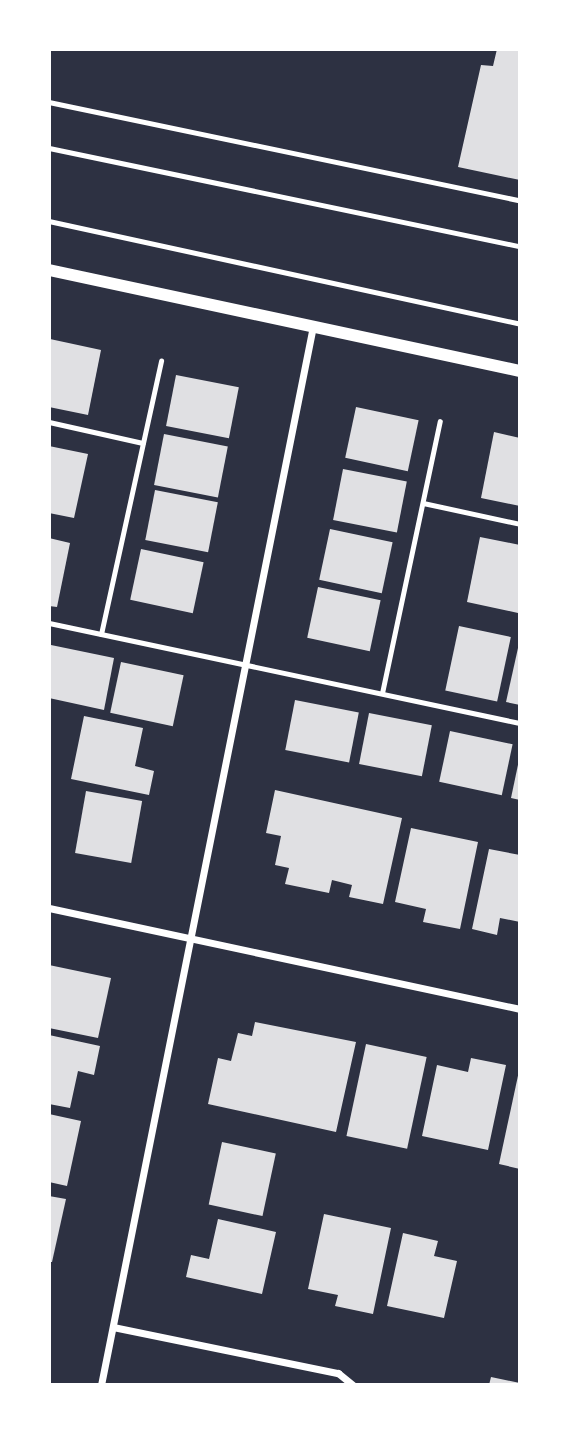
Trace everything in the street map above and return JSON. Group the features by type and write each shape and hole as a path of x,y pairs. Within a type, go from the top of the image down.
{"street":[{"path":"49,270 520,371"},
{"path":"102,1385 313,325"},
{"path":"49,908 520,1009"},
{"path":"113,1327 338,1373 353,1385"}],"lane":[{"path":"49,148 520,246"},
{"path":"101,634 161,360"},
{"path":"382,693 440,421"},
{"path":"49,422 144,443"},
{"path":"423,503 520,524"},
{"path":"49,623 520,723"}],"path":[{"path":"49,102 520,200"},
{"path":"49,221 520,324"}],"building":[{"path":"497,49 520,49 520,180 458,167 481,65 493,66"},
{"path":"50,339 101,350 88,415 49,407"},
{"path":"176,375 239,387 229,438 166,426"},
{"path":"356,407 419,420 408,471 345,458"},
{"path":"494,432 520,438 520,506 481,498"},
{"path":"164,434 228,446 218,497 154,485"},
{"path":"49,446 88,454 74,518 49,513"},
{"path":"343,469 407,481 397,532 333,520"},
{"path":"155,490 218,502 208,552 145,540"},
{"path":"330,529 393,542 382,593 319,580"},
{"path":"480,537 520,545 518,613 467,602"},
{"path":"49,538 70,543 57,607 49,606"},
{"path":"141,549 204,562 193,613 130,600"},
{"path":"318,587 381,600 370,651 307,638"},
{"path":"459,626 511,637 497,702 445,691"},
{"path":"520,639 520,705 506,702"},
{"path":"51,645 114,658 104,710 49,698"},
{"path":"121,662 184,675 173,726 110,713"},
{"path":"295,700 359,712 349,762 285,750"},
{"path":"369,713 432,725 422,776 359,764"},
{"path":"84,716 143,728 135,766 154,771 149,795 71,779"},
{"path":"450,731 513,744 502,795 439,782"},
{"path":"520,760 520,800 511,798"},
{"path":"275,790 402,818 383,904 349,897 352,885 332,880 329,893 285,884 289,868 275,865 281,836 266,833"},
{"path":"86,791 142,801 131,863 75,853"},
{"path":"411,828 478,842 460,929 423,922 426,909 395,902"},
{"path":"489,849 520,855 520,922 500,918 497,935 472,929"},
{"path":"49,965 111,978 98,1038 49,1028"},
{"path":"255,1022 356,1042 336,1132 208,1104 218,1058 231,1061 238,1033 252,1036"},
{"path":"49,1035 100,1046 94,1075 78,1071 70,1108 49,1104"},
{"path":"366,1044 427,1057 407,1149 346,1136"},
{"path":"471,1058 506,1065 488,1150 422,1136 437,1065 468,1072"},
{"path":"520,1071 520,1169 499,1164"},
{"path":"49,1114 81,1121 67,1186 49,1182"},
{"path":"222,1142 276,1153 262,1216 209,1205"},
{"path":"49,1196 66,1199 52,1262 49,1262"},
{"path":"324,1214 391,1228 373,1314 335,1306 338,1295 308,1289"},
{"path":"218,1219 276,1232 262,1294 186,1277 191,1255 209,1259"},
{"path":"403,1233 438,1241 434,1256 457,1261 444,1318 387,1306"},
{"path":"491,1377 520,1383 520,1385 489,1385"}]}
